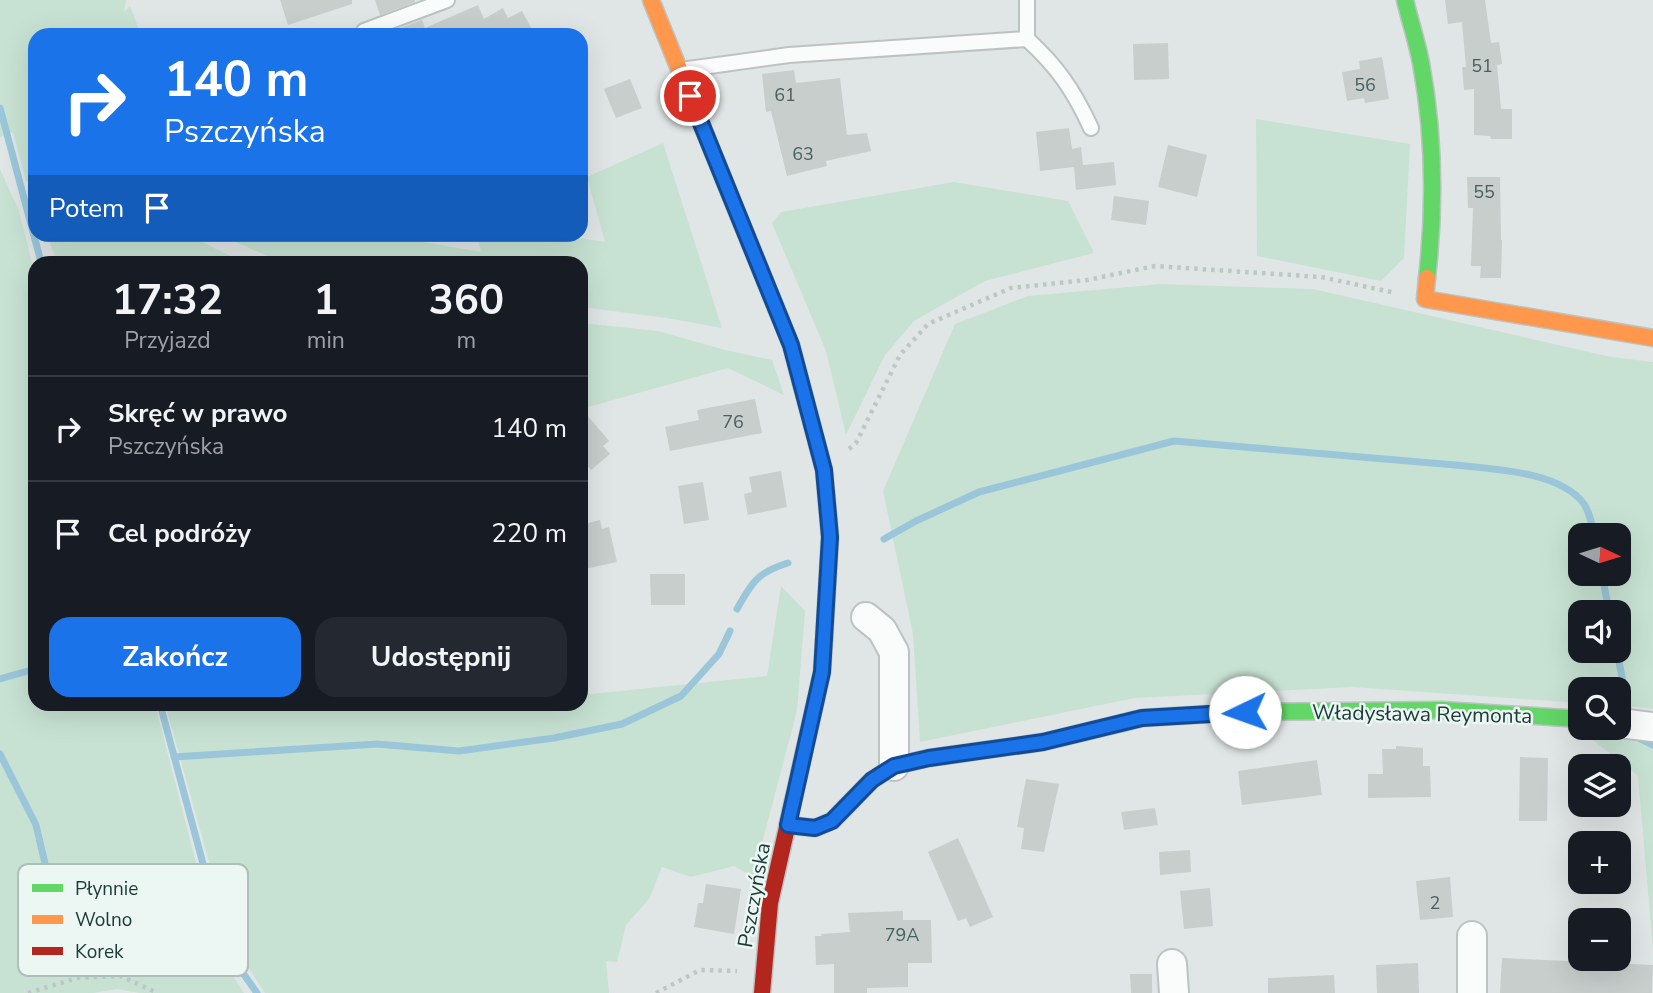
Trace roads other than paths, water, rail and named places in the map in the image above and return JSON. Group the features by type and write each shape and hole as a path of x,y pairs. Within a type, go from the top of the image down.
{"street":[{"name":"Pszczyńska","path":"651,0 791,345 824,470 830,537 822,672 770,903 762,993"},
{"path":"1405,0 1421,62 1431,152 1429,268 1425,299 1653,338"},
{"path":"866,617 883,630 894,652 894,766"},
{"name":"Władysława Reymonta","path":"788,825 815,828 832,821 872,780 894,766 929,758 1043,742 1142,718 1245,712 1443,710 1568,718"},
{"path":"1631,724 1653,727"},
{"path":"1472,936 1472,993"},
{"path":"1172,964 1174,993"}],"lane":[{"path":"372,28 447,0"},
{"path":"1027,0 1027,39"},
{"path":"680,71 789,55 1027,39 1049,58 1076,95 1091,128"}],"waterway":[{"path":"0,108 28,213"},
{"path":"36,242 39,256"},
{"path":"884,539 979,492 1174,441 1506,470 1542,478 1573,493 1584,504 1591,523"},
{"path":"737,609 757,579 769,570 788,563"},
{"path":"1604,586 1607,600"},
{"path":"174,757 377,744 459,751 554,738 622,724 681,696 719,654 730,631"},
{"path":"1619,663 1622,677"},
{"path":"0,679 28,671"},
{"path":"162,711 203,864"},
{"path":"1637,737 1653,745"},
{"path":"0,754 36,825 45,864"},
{"path":"245,976 257,993"}]}
